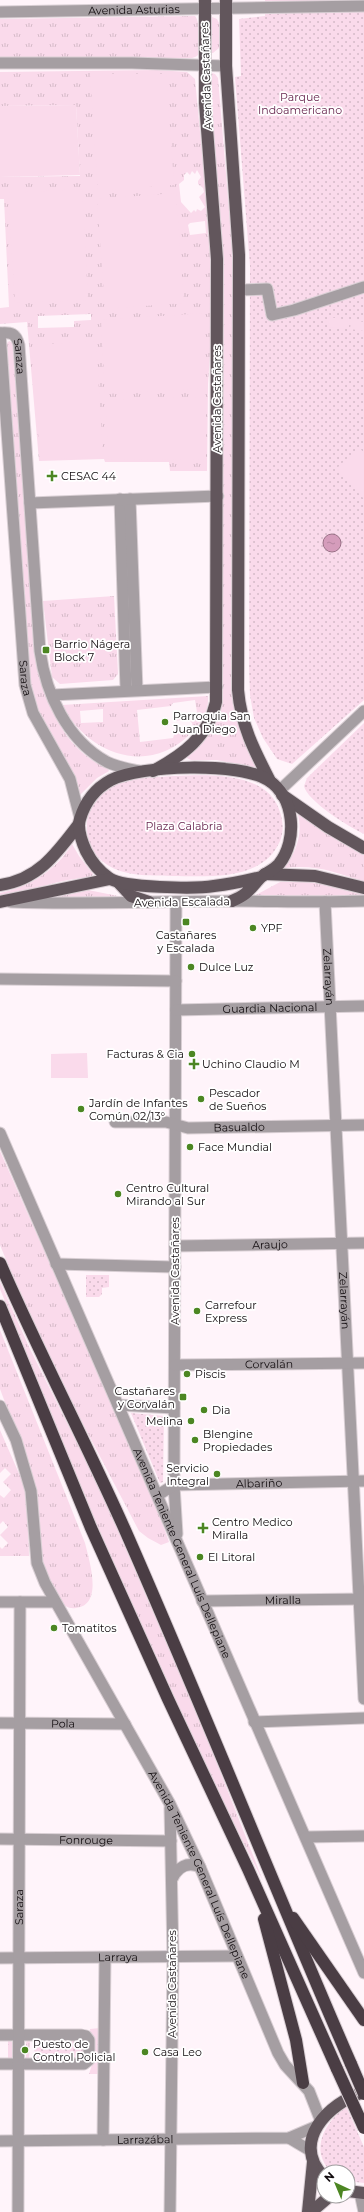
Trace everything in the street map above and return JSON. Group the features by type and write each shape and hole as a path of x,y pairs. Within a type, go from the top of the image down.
{"highway":[{"path":"0,1263 22,1315 88,1449 124,1529 194,1689 279,1898 364,2093"},
{"path":"0,1306 91,1528 168,1699 248,1869 364,2128"},
{"path":"248,1869 275,1957 296,2040 304,2083"},
{"path":"279,1898 364,2020"}],"main road":[{"name":"Avenida Castañares","path":"153,771 173,760 201,736 213,712 217,687 217,259 204,66 205,5"},
{"name":"Avenida Castañares","path":"225,5 226,66 239,255 238,690 240,713 246,732 270,781 281,793"},
{"path":"0,885 29,877 54,857 79,821 91,796 101,786 112,780 139,771 213,768 232,770 270,781"},
{"path":"281,793 328,827 364,848"},
{"path":"232,900 246,894 263,875 278,864 286,852 291,837 290,814 281,793"},
{"path":"79,821 84,847 89,856 131,896 149,902"},
{"path":"263,875 315,876 364,888"},
{"name":"Avenida Escalada","path":"0,902 114,881 145,886 212,887 263,875"},
{"path":"308,2212 312,2156 318,2122 346,2100 364,2093"},
{"path":"312,2156 316,2164"},
{"path":"311,2212 320,2204"}],"street":[{"name":"Avenida Asturias","path":"0,12 205,5 364,6"},
{"path":"0,63 226,66"},
{"path":"239,290 267,289 272,315 294,310 364,287"},
{"name":"Saraza","path":"79,821 70,780 33,713 25,685 0,333 12,333 16,335 19,345 40,651 52,695 65,722 77,738 89,749 107,762 139,771"},
{"path":"30,503 218,496"},
{"path":"125,499 132,690"},
{"path":"52,695 217,687"},
{"path":"281,793 364,711"},
{"name":"Avenida Escalada","path":"0,902 102,904 232,900 326,902 364,901"},
{"name":"Avenida Castañares","path":"176,902 174,1485 178,1544"},
{"name":"Zelarrayán","path":"326,902 349,1363 359,1481 364,1699"},
{"path":"0,979 176,981"},
{"name":"Guardia Nacional","path":"176,1010 364,1006"},
{"name":"Basualdo","path":"115,1122 166,1122 188,1128 364,1125"},
{"name":"Avenida Teniente General Luís Dellepiane","path":"0,1133 158,1495 254,1722 360,1953 364,1973"},
{"name":"Araujo","path":"175,1246 364,1243"},
{"path":"56,1264 175,1267"},
{"name":"Corvalán","path":"175,1365 364,1363"},
{"path":"118,1405 174,1408"},
{"name":"Avenida Teniente General Luís Dellepiane","path":"0,1406 16,1440 31,1491 37,1563 55,1602 68,1622 170,1804 200,1867 278,2053 284,2064 304,2083 313,2097 318,2122"},
{"name":"Albariño","path":"174,1485 359,1481"},
{"path":"158,1495 174,1485"},
{"name":"Miralla","path":"202,1601 362,1599"},
{"path":"0,1602 55,1602"},
{"name":"Saraza","path":"18,2212 21,1723 20,1602"},
{"path":"254,1722 364,1718"},
{"name":"Pola","path":"0,1723 125,1724"},
{"name":"Avenida Castañares","path":"170,1804 173,1957 170,2212"},
{"path":"306,1837 364,1836"},
{"name":"Fonrouge","path":"0,1838 171,1841"},
{"path":"172,1879 179,1868 184,1865 195,1865 200,1867"},
{"name":"Larraya","path":"0,1958 237,1956"},
{"path":"103,2140 105,1958"},
{"path":"0,2035 81,2035 86,2036 89,2040 89,2060 81,2065 0,2064"},
{"name":"Larrazábal","path":"0,2141 289,2138 318,2122"},
{"path":"289,2138 312,2156"},
{"path":"356,2196 364,2212"}],"green space":[{"name":"Parque Indoamericano","path":"265,0 364,0 364,700 292,764 277,759 263,738 254,718 250,695 249,668 250,266 235,77 241,76 239,19 265,16"},
{"path":"195,16 199,29 200,47 198,55 192,58 0,59 0,19"},
{"path":"212,17 217,19 219,23 219,48 213,53 209,53 208,19"},
{"path":"157,70 187,72 195,79 210,237 213,310 208,384 207,471 170,471 169,462 105,462 104,459 39,461 27,322 0,324 0,308 9,307 4,199 0,199 0,177 80,176 76,105 0,106 0,72","holes":["197,170 201,177 198,184 203,188 204,192 199,197 205,207 201,211 197,209 196,212 194,210 191,213 181,202 179,184 184,180 184,175 187,172 190,175 192,171 195,174","205,221 206,233 190,235 188,225 190,223","91,314 91,320 74,321 74,327 38,328 38,316"]},
{"path":"212,73 218,78 233,258 232,680 240,726 248,748 260,769 217,760 191,760 185,757 212,725 221,277 206,82 209,74"},
{"path":"90,74 166,74 174,185 98,191"},
{"path":"76,105 80,175 0,177 0,106"},
{"path":"82,189 88,300 15,303 8,193"},
{"path":"176,193 184,303 105,309 97,199"},
{"path":"205,313 205,388 105,394 101,320"},
{"path":"329,317 348,320 347,329 328,327"},
{"path":"351,320 364,322 364,331 350,329"},
{"path":"9,341 15,344 37,663 40,677 49,704 63,730 71,741 81,751 109,771 97,778 79,796 70,769 41,720 30,687 5,346"},
{"path":"96,341 103,457 40,460 32,345"},
{"path":"206,397 206,459 109,460 106,400"},
{"path":"359,447 364,453 364,499 336,469"},
{"path":"114,596 118,674 113,680 60,684 52,677 43,601"},
{"path":"208,696 204,716 191,733 174,746 157,754 138,756 120,754 103,747 87,736 73,722 62,705","holes":["195,700 197,712 194,715 174,717 174,721 188,719 192,723 193,728 189,733 175,732 173,738 140,742 137,710 171,706 173,703","103,709 103,722 81,723 80,711"]},
{"path":"364,723 364,834 339,820 320,806 307,792 304,786 307,778"},
{"name":"Plaza Calabria","path":"187,775 226,776 244,780 260,787 272,797 280,812 283,826 280,841 272,854 261,864 232,874 216,876 146,875 129,873 113,868 106,864 97,855 91,845 87,834 87,822 90,811 95,800 103,792 114,785 128,780"},
{"path":"301,813 364,855 364,882 335,872 316,868 284,868 295,850 300,829 298,815"},
{"path":"72,844 93,874 91,877 68,880 0,896 0,893 32,882 41,876 58,862"},
{"path":"297,879 320,881 364,892 364,897 254,896 280,882"},
{"path":"83,889 133,899 43,898"},
{"path":"87,1053 88,1078 51,1078 51,1054"},
{"path":"0,1151 152,1494 169,1542 161,1545 139,1531 39,1340 0,1245"},
{"path":"86,1275 109,1275 109,1287 102,1288 102,1294 99,1297 86,1297"},
{"path":"0,1282 30,1349 100,1489 202,1725 263,1881 210,1777 108,1554 0,1289"},
{"path":"0,1330 85,1543 91,1570 92,1591 90,1599 85,1605 76,1608 69,1608 65,1606 56,1596 47,1578 39,1552 12,1421 0,1389"},
{"path":"131,1413 164,1416 163,1482 160,1483"},
{"path":"0,1430 27,1492 29,1556 0,1556 0,1547 2,1549 8,1543 0,1535 8,1527 3,1521 0,1524 0,1495 4,1498 11,1490 3,1482 11,1474 5,1468 0,1473"},
{"path":"100,2028 100,2074 89,2074 93,2062 90,2029"},
{"path":"8,2039 12,2042 12,2058 8,2060"},
{"path":"30,2039 29,2060 26,2058 26,2042"},
{"path":"39,2040 81,2040 85,2046 84,2056 79,2059 39,2059 34,2050 35,2045"},
{"path":"346,2106 364,2147 364,2183 356,2182 356,2164 324,2163 321,2154 322,2137 326,2128 338,2113"}],"water":[{"path":"328,534 336,534 341,539 339,550 336,552 328,552 323,547 323,539"}],"place":[{"name":"CESAC 44","path":"52,476"},
{"name":"Barrio Nágera Block 7","path":"46,650"},
{"name":"Parroquia San Juan Diego","path":"165,722"},
{"name":"Castañares y Escalada","path":"186,922"},
{"name":"YPF","path":"253,928"},
{"name":"Dulce Luz","path":"191,967"},
{"name":"Facturas & Cia","path":"192,1054"},
{"name":"Uchino Claudio M","path":"194,1064"},
{"name":"Pescador de Sueños","path":"201,1099"},
{"name":"Jardín de Infantes Común 02/13°","path":"81,1109"},
{"name":"Face Mundial","path":"190,1147"},
{"name":"Centro Cultural Mirando al Sur","path":"118,1194"},
{"name":"Carrefour Express","path":"197,1311"},
{"name":"Piscis","path":"187,1374"},
{"name":"Castañares y Corvalán","path":"183,1397"},
{"name":"Dia","path":"204,1410"},
{"name":"Melina","path":"191,1421"},
{"name":"Blengine Propiedades","path":"195,1440"},
{"name":"Servicio Integral","path":"217,1474"},
{"name":"Centro Medico Miralla","path":"203,1528"},
{"name":"El Litoral","path":"200,1557"},
{"name":"Tomatitos","path":"54,1628"},
{"name":"Puesto de Control Policial","path":"25,2050"},
{"name":"Casa Leo","path":"145,2052"}]}
